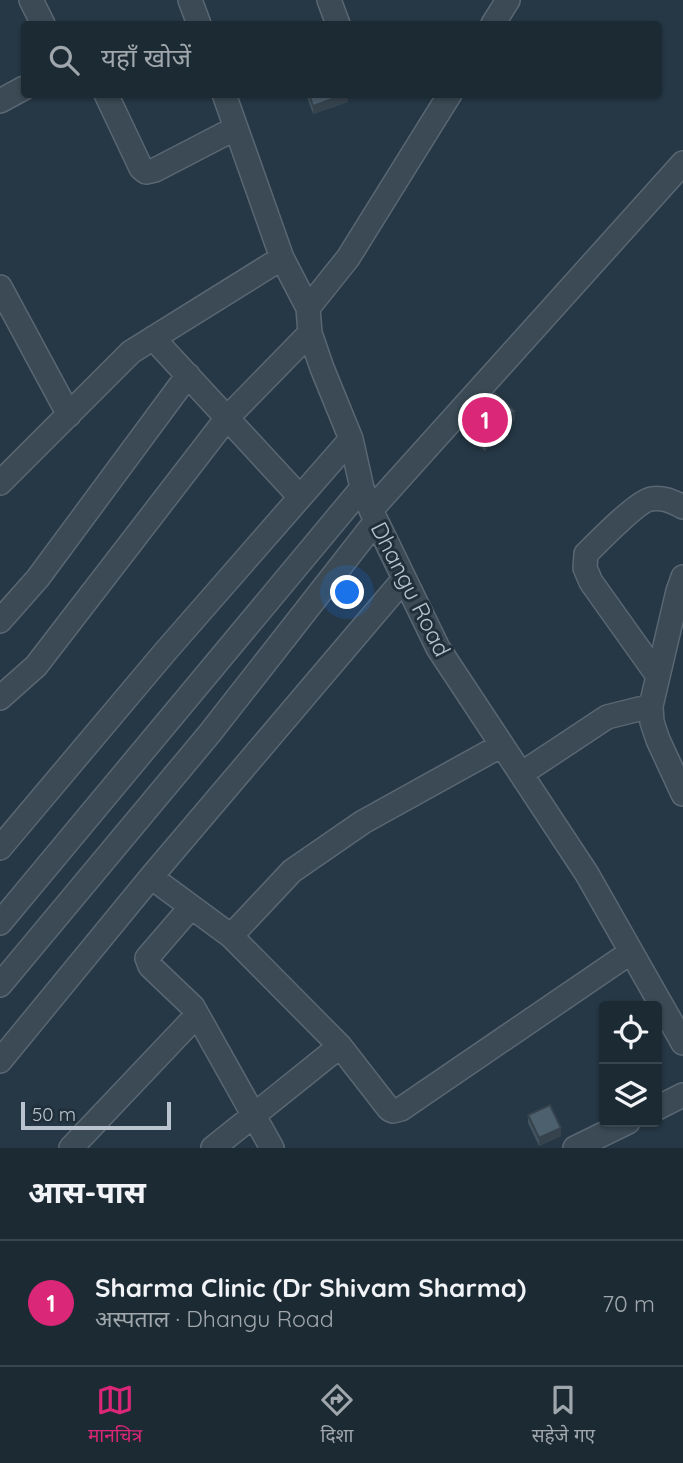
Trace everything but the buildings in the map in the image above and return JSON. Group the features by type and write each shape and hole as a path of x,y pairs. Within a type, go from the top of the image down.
{"street":[{"path":"31,0 42,21"},
{"path":"190,0 198,21"},
{"path":"329,0 337,21"},
{"path":"495,21 508,0"},
{"path":"0,101 21,90"},
{"path":"108,98 141,168 146,172 155,170 236,128"},
{"name":"Dhangu Road","path":"225,98 282,258 307,308 310,333 351,439 362,488 404,579 438,648 587,874 683,1044"},
{"path":"307,308 348,258 448,98"},
{"path":"0,985 210,733 374,516 683,163"},
{"path":"0,483 131,352 282,258"},
{"path":"0,287 69,415"},
{"path":"0,698 36,666 227,418 310,333"},
{"path":"153,338 300,496"},
{"path":"0,621 38,578 188,375"},
{"path":"0,848 165,652 351,439"},
{"path":"0,923 362,488"},
{"path":"658,676 591,582 585,568 586,554 648,499 669,499 683,507"},
{"path":"683,577 651,706 655,731 683,794"},
{"path":"0,1061 151,877 404,579"},
{"path":"522,774 607,717 651,706"},
{"path":"231,936 292,871 363,822 502,745"},
{"path":"151,877 231,936 340,1046 389,1109 396,1111 631,951"},
{"path":"191,906 147,961 193,1007 272,1148"},
{"path":"71,1148 197,1015"},
{"path":"213,1148 340,1046"},
{"path":"662,1106 683,1095"},
{"path":"575,1148 618,1127"}],"place":[{"name":"Sharma Clinic (Dr Shivam Sharma)","path":"485,420"}]}
